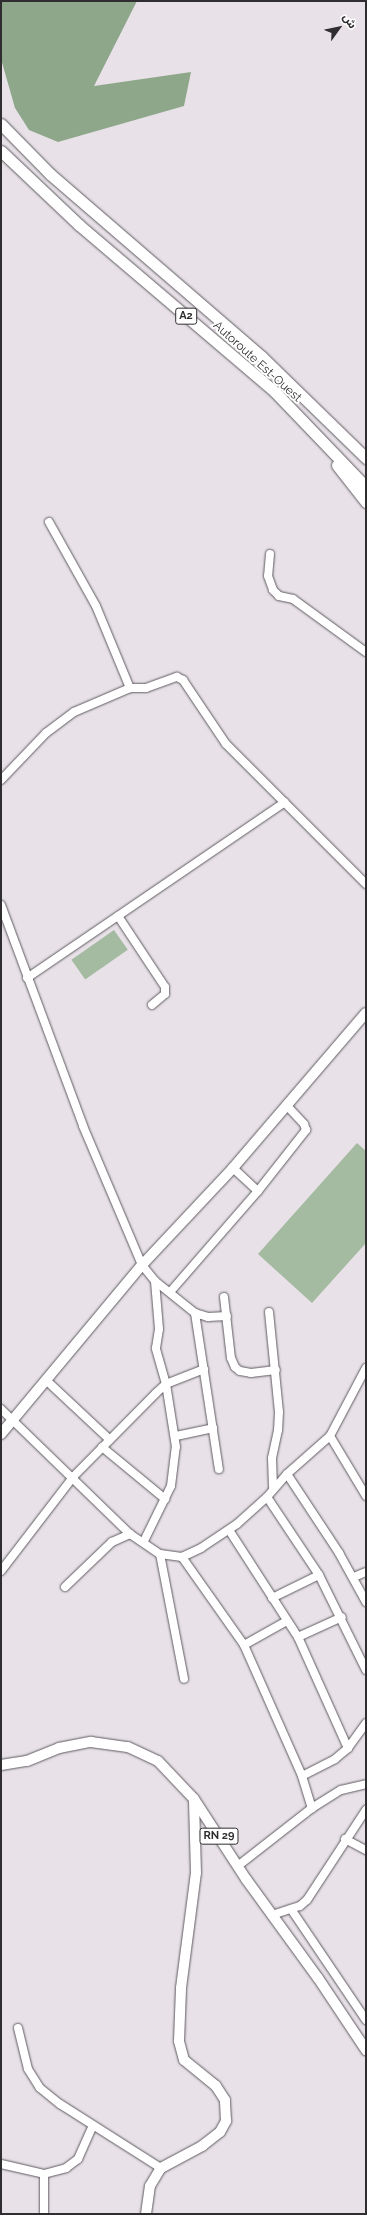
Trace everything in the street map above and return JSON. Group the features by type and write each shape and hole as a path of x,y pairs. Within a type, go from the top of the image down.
{"highway":[{"name":"Autoroute Est-Ouest","path":"1,124 50,174 262,356 366,458"},
{"name":"Autoroute Est-Ouest","path":"1,151 36,187 275,392 366,487"},
{"path":"302,420 366,502"}],"main road":[{"path":"1,1434 142,1265 233,1168 366,1013"},
{"name":"RN 29","path":"1,1765 27,1761 59,1748 92,1742 128,1747 158,1761 194,1800 366,2050"},
{"path":"146,2214 150,2186 161,2168 202,2146 220,2132 226,2121 225,2100 216,2086 184,2060 180,2041 181,1988 196,1873 194,1800"}],"street":[{"path":"50,522 96,606 130,688"},
{"path":"270,554 268,576 273,590 279,596 293,599 366,652"},
{"path":"1,780 46,733 74,712 130,688 146,688 177,677 183,680 226,744 366,884"},
{"path":"27,978 285,802"},
{"path":"1,905 83,1126 142,1265 155,1281 171,1291 194,1313 208,1317 227,1316"},
{"path":"118,916 166,987 166,994 152,1005"},
{"path":"171,1291 258,1191 306,1130 304,1124 286,1105"},
{"path":"233,1168 258,1191"},
{"path":"144,1541 165,1499 176,1465 176,1436 166,1384 156,1348 159,1329 155,1281"},
{"path":"224,1297 231,1358 235,1367 240,1371 251,1373 276,1370"},
{"path":"269,1312 276,1370 278,1430 272,1458 273,1487"},
{"path":"194,1313 219,1469"},
{"path":"1,1409 12,1421 74,1477 130,1534 144,1541 160,1554 172,1557 182,1557 229,1530 267,1497 273,1487 286,1474 330,1436 366,1368"},
{"path":"1,1571 74,1477 102,1447 166,1384 204,1369"},
{"path":"47,1380 110,1440"},
{"path":"176,1436 213,1428"},
{"path":"330,1436 366,1496"},
{"path":"102,1447 165,1499"},
{"path":"286,1474 354,1577 366,1602"},
{"path":"267,1497 319,1575 342,1617 366,1670"},
{"path":"229,1530 298,1637 348,1748"},
{"path":"65,1586 112,1542 130,1534"},
{"path":"160,1554 184,1679"},
{"path":"182,1557 244,1645 302,1776 312,1808"},
{"path":"354,1577 366,1572"},
{"path":"272,1598 319,1575"},
{"path":"298,1637 342,1617"},
{"path":"244,1645 287,1621"},
{"path":"302,1776 335,1759 348,1748 366,1723"},
{"path":"239,1865 312,1808 341,1790 366,1784"},
{"path":"272,1915 291,1909 307,1900 346,1838 366,1810"},
{"path":"346,1838 366,1850"},
{"path":"291,1909 366,2020"},
{"path":"18,2028 28,2069 40,2088 161,2168"},
{"path":"1,2164 44,2174 55,2173 75,2163 94,2125"},
{"path":"44,2174 44,2214"}],"green space":[{"path":"1,1 137,1 94,86 191,72 184,106 58,142 29,130 15,108 1,59"},
{"path":"114,930 128,950 85,979 71,960"},
{"path":"357,1143 366,1151 366,1243 312,1303 258,1254"}]}
